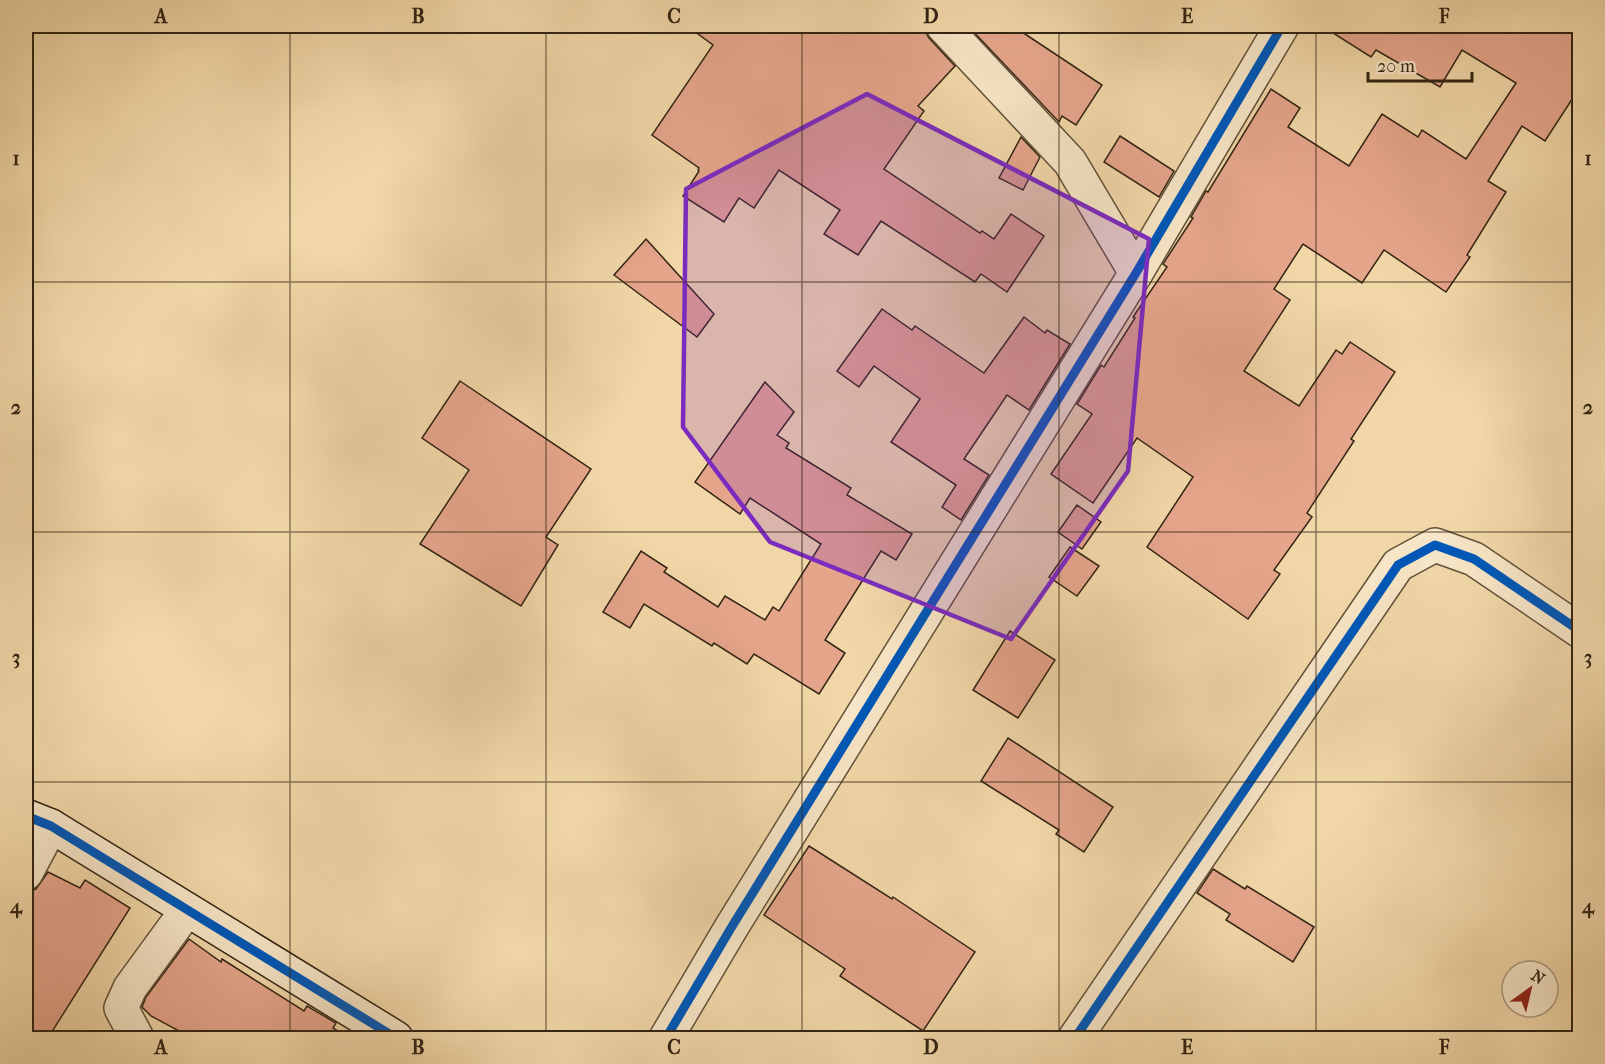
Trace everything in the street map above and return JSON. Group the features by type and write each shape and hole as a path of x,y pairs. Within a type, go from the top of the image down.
{"street":[{"path":"943,26 1070,162 1136,273"},
{"path":"666,1038 731,928 1136,273 1282,26"},
{"path":"1075,1038 1398,565 1436,545 1474,560 1580,631"},
{"path":"26,873 38,821 396,1038"},
{"path":"137,1038 121,1008 130,988 187,910"}],"highlighted area":[{"path":"867,94 1149,239 1128,471 1011,639 770,542 683,427 686,189"}],"building":[{"path":"687,26 925,26 929,38 955,66 918,106 924,111 884,169 980,233 982,231 994,239 1011,214 1044,236 1007,292 981,274 975,282 881,221 858,255 824,234 840,210 779,170 754,208 739,198 724,222 683,196 699,168 652,135 713,45"},
{"path":"968,26 1013,26 1102,85 1076,125 1062,116 1059,122"},
{"path":"1322,26 1564,26 1580,35 1580,87 1545,141 1522,126 1488,181 1506,192 1467,255 1470,257 1446,292 1384,250 1362,283 1303,244 1274,289 1290,300 1244,371 1299,406 1336,350 1342,354 1350,342 1395,372 1351,439 1354,441 1307,513 1312,517 1274,570 1280,574 1248,619 1147,547 1193,477 1137,438 1093,503 1051,474 1092,414 1077,404 1101,365 1104,367 1135,318 1133,317 1167,267 1163,264 1271,89 1300,108 1288,127 1349,166 1382,114 1418,137 1422,130 1466,159 1516,83 1462,50 1440,87 1376,50 1371,57"},
{"path":"1120,136 1174,171 1159,197 1104,162"},
{"path":"1021,137 1040,157 1023,190 999,178"},
{"path":"646,239 714,314 697,337 614,275"},
{"path":"882,309 912,330 915,326 984,373 1024,317 1045,333 1047,330 1070,344 1029,410 1007,395 964,459 989,475 961,520 942,507 956,485 891,442 920,399 874,366 859,387 837,371"},
{"path":"460,381 591,469 546,537 558,545 521,606 420,544 469,470 422,438"},
{"path":"765,382 794,412 777,435 789,443 786,448 851,488 847,495 912,534 896,560 881,551 825,640 845,653 819,694 754,654 747,664 714,643 712,646 644,604 630,628 603,612 641,551 667,568 664,572 718,607 725,596 765,620 773,607 779,611 821,544 750,498 740,514 695,482"},
{"path":"1077,505 1101,522 1082,549 1058,532"},
{"path":"1070,547 1099,566 1077,596 1049,577"},
{"path":"1010,631 1055,660 1018,718 973,690"},
{"path":"1008,738 1113,807 1084,852 1056,834 1059,830 981,781"},
{"path":"809,846 892,899 893,897 975,952 923,1031 840,976 845,969 764,915"},
{"path":"1213,869 1245,889 1247,886 1314,927 1293,962 1226,920 1230,914 1197,893"},
{"path":"48,872 80,888 85,880 130,908 48,1038 26,1038 26,892 36,889"},
{"path":"189,939 221,962 222,959 304,1011 307,1006 336,1023 333,1028 349,1038 192,1038 151,1016 142,1007 146,997"}],"cycle path":[{"path":"666,1038 731,928 1136,273 1282,26"},
{"path":"1075,1038 1398,565 1435,545 1474,559 1580,631"},
{"path":"26,816 51,826 396,1038"}]}
